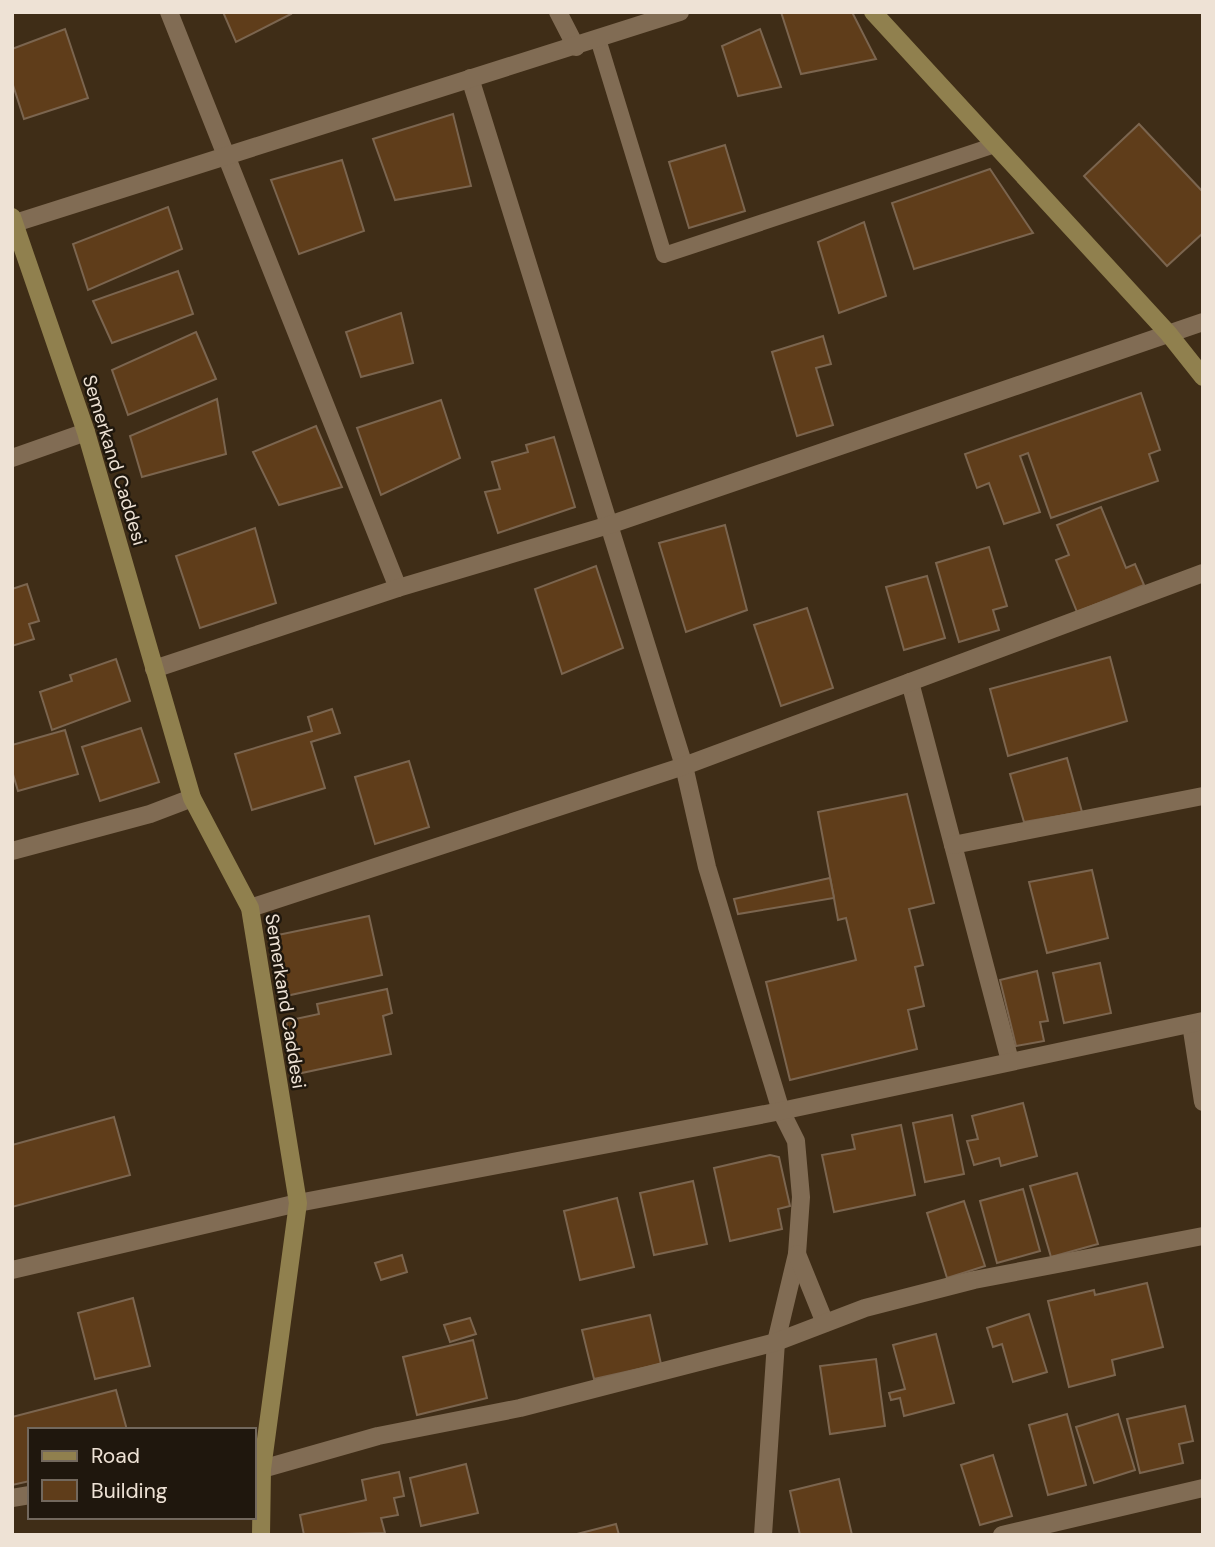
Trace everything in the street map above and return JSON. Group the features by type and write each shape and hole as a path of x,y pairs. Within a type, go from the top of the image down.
{"street":[{"path":"169,12 398,588"},
{"path":"558,12 576,47"},
{"path":"13,220 576,47 680,12"},
{"path":"873,12 1168,334 1203,377"},
{"path":"470,78 684,766 707,867 781,1111 796,1141 801,1197 797,1254 776,1342 763,1535"},
{"name":"Semerkand Caddesi","path":"13,220 18,251 86,432 192,798 250,908 298,1203 260,1447 261,1535"},
{"path":"154,669 398,588 609,525 1203,322"},
{"path":"12,457 86,432"},
{"path":"250,908 684,766 1203,573"},
{"path":"910,681 1010,1060"},
{"path":"953,845 1203,796"},
{"path":"12,851 150,814 192,798"},
{"path":"12,1270 298,1203 781,1111 1010,1060 1197,1023 1203,1102"},
{"path":"262,1469 378,1436 520,1408 776,1342 865,1308 974,1280 1203,1236"},
{"path":"797,1254 825,1323"},
{"path":"1002,1535 1203,1488"}],"lane":[{"path":"598,39 664,255 995,145"}],"building":[{"path":"223,12 290,12 291,14 236,42"},
{"path":"781,12 852,12 876,59 801,74"},
{"path":"65,29 88,98 24,119 12,82 12,49"},
{"path":"760,29 781,87 738,96 722,46"},
{"path":"453,114 471,186 395,200 373,139"},
{"path":"1139,124 1203,192 1203,233 1167,266 1084,176"},
{"path":"725,145 745,211 689,228 669,162"},
{"path":"342,160 364,231 299,254 271,180"},
{"path":"990,169 1033,233 914,269 892,203"},
{"path":"168,207 182,249 88,290 73,244"},
{"path":"864,222 886,296 839,313 818,242"},
{"path":"178,271 193,314 112,343 93,301"},
{"path":"401,313 413,363 361,377 346,332"},
{"path":"196,332 216,379 128,415 112,370"},
{"path":"823,336 831,364 816,368 833,425 797,436 772,352"},
{"path":"1141,393 1160,450 1149,454 1158,481 1051,518 1028,453 1020,456 1040,512 1004,524 989,483 977,488 965,454"},
{"path":"217,399 226,454 142,477 130,436"},
{"path":"441,400 460,458 381,495 357,428"},
{"path":"316,426 342,487 279,505 253,452"},
{"path":"554,437 575,507 498,533 485,492 500,489 492,462 528,452 526,445"},
{"path":"1101,507 1126,568 1135,564 1144,585 1077,612 1056,560 1069,555 1057,525"},
{"path":"725,525 747,610 686,632 659,543"},
{"path":"255,528 276,603 200,628 176,556"},
{"path":"989,547 1007,606 993,610 999,630 959,642 936,563"},
{"path":"596,566 623,648 562,674 535,589"},
{"path":"927,576 945,638 904,650 886,587"},
{"path":"27,584 39,621 29,624 34,639 12,646 12,589"},
{"path":"807,608 833,688 781,706 754,625"},
{"path":"1110,657 1127,721 1008,756 990,689"},
{"path":"116,659 130,701 52,730 40,692 72,681 70,675"},
{"path":"332,709 340,733 311,742 325,788 252,810 235,754 312,731 308,717"},
{"path":"141,728 159,782 100,801 82,747"},
{"path":"65,730 78,774 18,791 12,771 12,745"},
{"path":"1067,758 1082,812 1024,822 1010,774"},
{"path":"409,761 429,827 375,844 355,777"},
{"path":"907,794 934,903 909,909 923,965 915,967 924,1006 908,1010 917,1049 790,1080 766,982 856,960 846,918 838,920 818,812"},
{"path":"1092,870 1108,938 1047,953 1029,882"},
{"path":"830,878 834,898 738,914 734,899"},
{"path":"369,916 382,975 286,996 273,936"},
{"path":"1100,963 1111,1013 1064,1023 1053,973"},
{"path":"1037,971 1048,1021 1040,1022 1044,1041 1016,1046 1000,980"},
{"path":"387,989 392,1013 383,1016 391,1054 297,1074 286,1021 319,1014 317,1004"},
{"path":"1023,1103 1037,1156 1001,1166 999,1158 974,1165 967,1141 978,1139 972,1116"},
{"path":"952,1115 964,1174 925,1182 913,1123"},
{"path":"114,1117 130,1175 12,1207 12,1145"},
{"path":"901,1125 915,1195 834,1212 822,1155 855,1149 852,1135"},
{"path":"770,1155 779,1157 790,1206 778,1209 782,1229 730,1241 714,1168"},
{"path":"1077,1173 1098,1244 1051,1257 1030,1186"},
{"path":"693,1181 707,1244 654,1255 640,1193"},
{"path":"1023,1189 1040,1251 997,1263 980,1201"},
{"path":"617,1198 634,1267 580,1280 564,1211"},
{"path":"964,1201 985,1266 947,1278 927,1213"},
{"path":"402,1255 407,1272 381,1280 375,1263"},
{"path":"1147,1283 1163,1347 1112,1360 1115,1375 1069,1387 1048,1301 1094,1290 1095,1295"},
{"path":"133,1298 150,1366 95,1379 78,1313"},
{"path":"1029,1314 1047,1372 1013,1382 1002,1344 993,1347 987,1328"},
{"path":"650,1315 661,1364 594,1379 582,1330"},
{"path":"470,1318 476,1334 450,1342 444,1325"},
{"path":"936,1334 954,1403 904,1416 900,1398 891,1400 889,1393 905,1389 893,1345"},
{"path":"473,1340 487,1398 417,1415 403,1357"},
{"path":"876,1359 885,1426 830,1434 820,1366"},
{"path":"116,1390 126,1428 28,1428 28,1481 12,1485 12,1417"},
{"path":"1185,1406 1193,1441 1179,1444 1183,1463 1140,1473 1127,1419"},
{"path":"1067,1414 1086,1485 1048,1495 1029,1425"},
{"path":"1118,1414 1135,1470 1094,1483 1076,1427"},
{"path":"993,1455 1012,1516 980,1525 961,1465"},
{"path":"466,1464 478,1513 421,1526 410,1478"},
{"path":"399,1472 404,1496 394,1498 398,1515 381,1518 385,1533 304,1535 300,1515 366,1500 362,1480"},
{"path":"839,1479 852,1535 800,1535 790,1491"},
{"path":"616,1524 619,1535 573,1535"}]}
